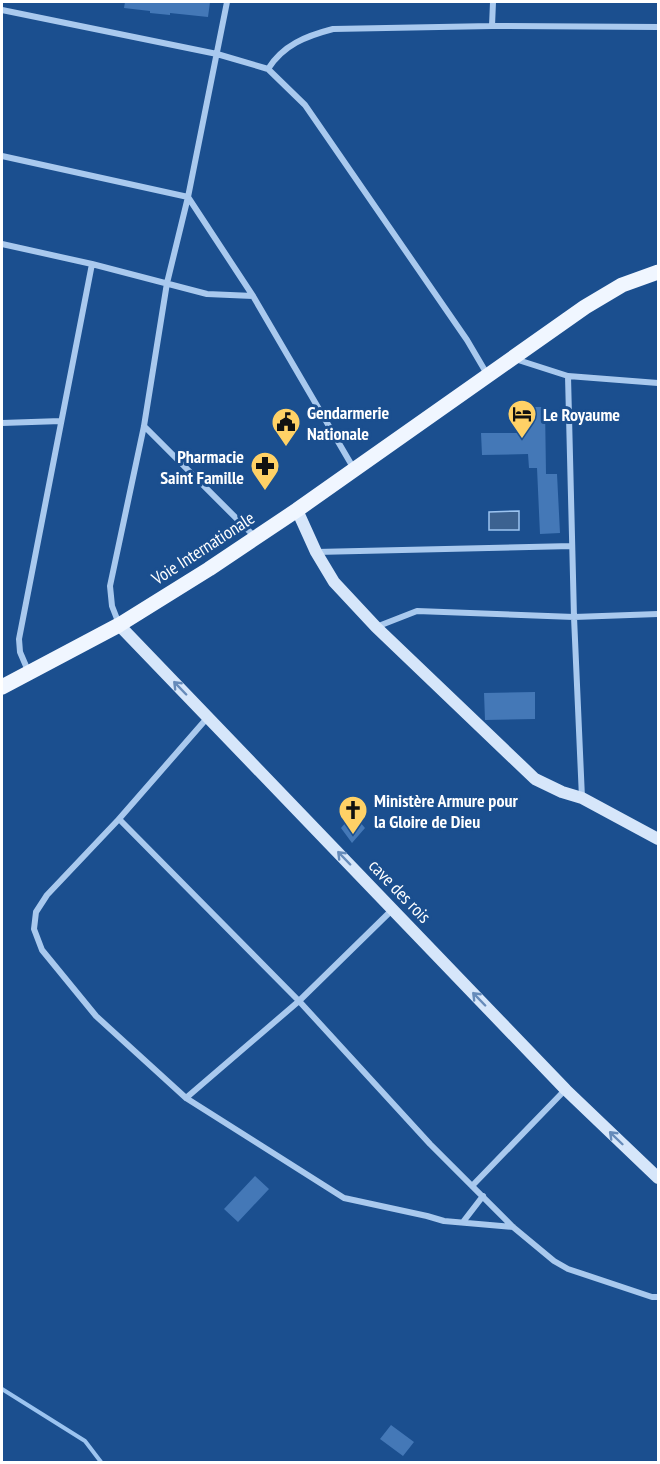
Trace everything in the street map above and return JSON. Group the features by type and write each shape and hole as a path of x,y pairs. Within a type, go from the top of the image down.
{"main road":[{"name":"Voie Internationale","path":"2,687 119,625 256,538 585,307 621,285 658,272"}],"street":[{"path":"119,625 112,606 110,586 144,426 167,283 188,197 227,2"},
{"path":"492,26 493,2"},
{"path":"2,10 218,54 268,69 305,105 467,340 487,374"},
{"path":"268,69 276,56 292,45 312,34 333,29 492,26 658,27"},
{"path":"2,156 188,197 253,296 354,469"},
{"path":"2,244 92,264 207,294 253,296"},
{"path":"29,674 20,652 18,639 92,264"},
{"path":"512,358 568,376 658,383"},
{"path":"568,376 574,617 582,798"},
{"path":"2,423 61,421"},
{"path":"144,426 256,538"},
{"path":"297,510 316,552 334,582 376,627 535,779 562,792 582,798 658,839"},
{"path":"316,552 572,546"},
{"path":"376,627 417,611 574,617 658,614"},
{"name":"cave des rois","path":"119,625 566,1090 658,1178"},
{"path":"209,717 119,819 46,895 36,912 34,928 42,950 96,1016 186,1098 344,1198 444,1221 513,1227"},
{"path":"119,819 299,1001 430,1144 513,1227 554,1261 568,1269 658,1297"},
{"path":"186,1098 299,1001 393,909"},
{"path":"472,1186 566,1090"},
{"path":"463,1222 483,1196"}],"water":[{"path":"519,511 519,530 489,530 489,512"}],"building":[{"path":"125,2 210,2 208,17 150,13 150,11 124,8"},
{"path":"525,407 545,407 546,474 557,474 560,533 540,534 537,468 529,468 528,454 482,455 481,433 525,433"},
{"path":"535,692 535,719 485,720 484,693"},
{"name":"Ministère Armure pour la Gloire de Dieu","path":"353,814 365,828 352,843 341,828"},
{"path":"255,1176 269,1189 238,1222 224,1209"},
{"path":"391,1425 414,1442 403,1456 380,1439"}],"waterway":[{"path":"2,1389 85,1441 101,1462"}],"place":[{"name":"Le Royaume","path":"522,440"},
{"name":"Gendarmerie Nationale","path":"286,448"},
{"name":"Pharmacie Saint Famille","path":"265,492"},
{"name":"Ministère Armure pour la Gloire de Dieu","path":"353,836"}]}
